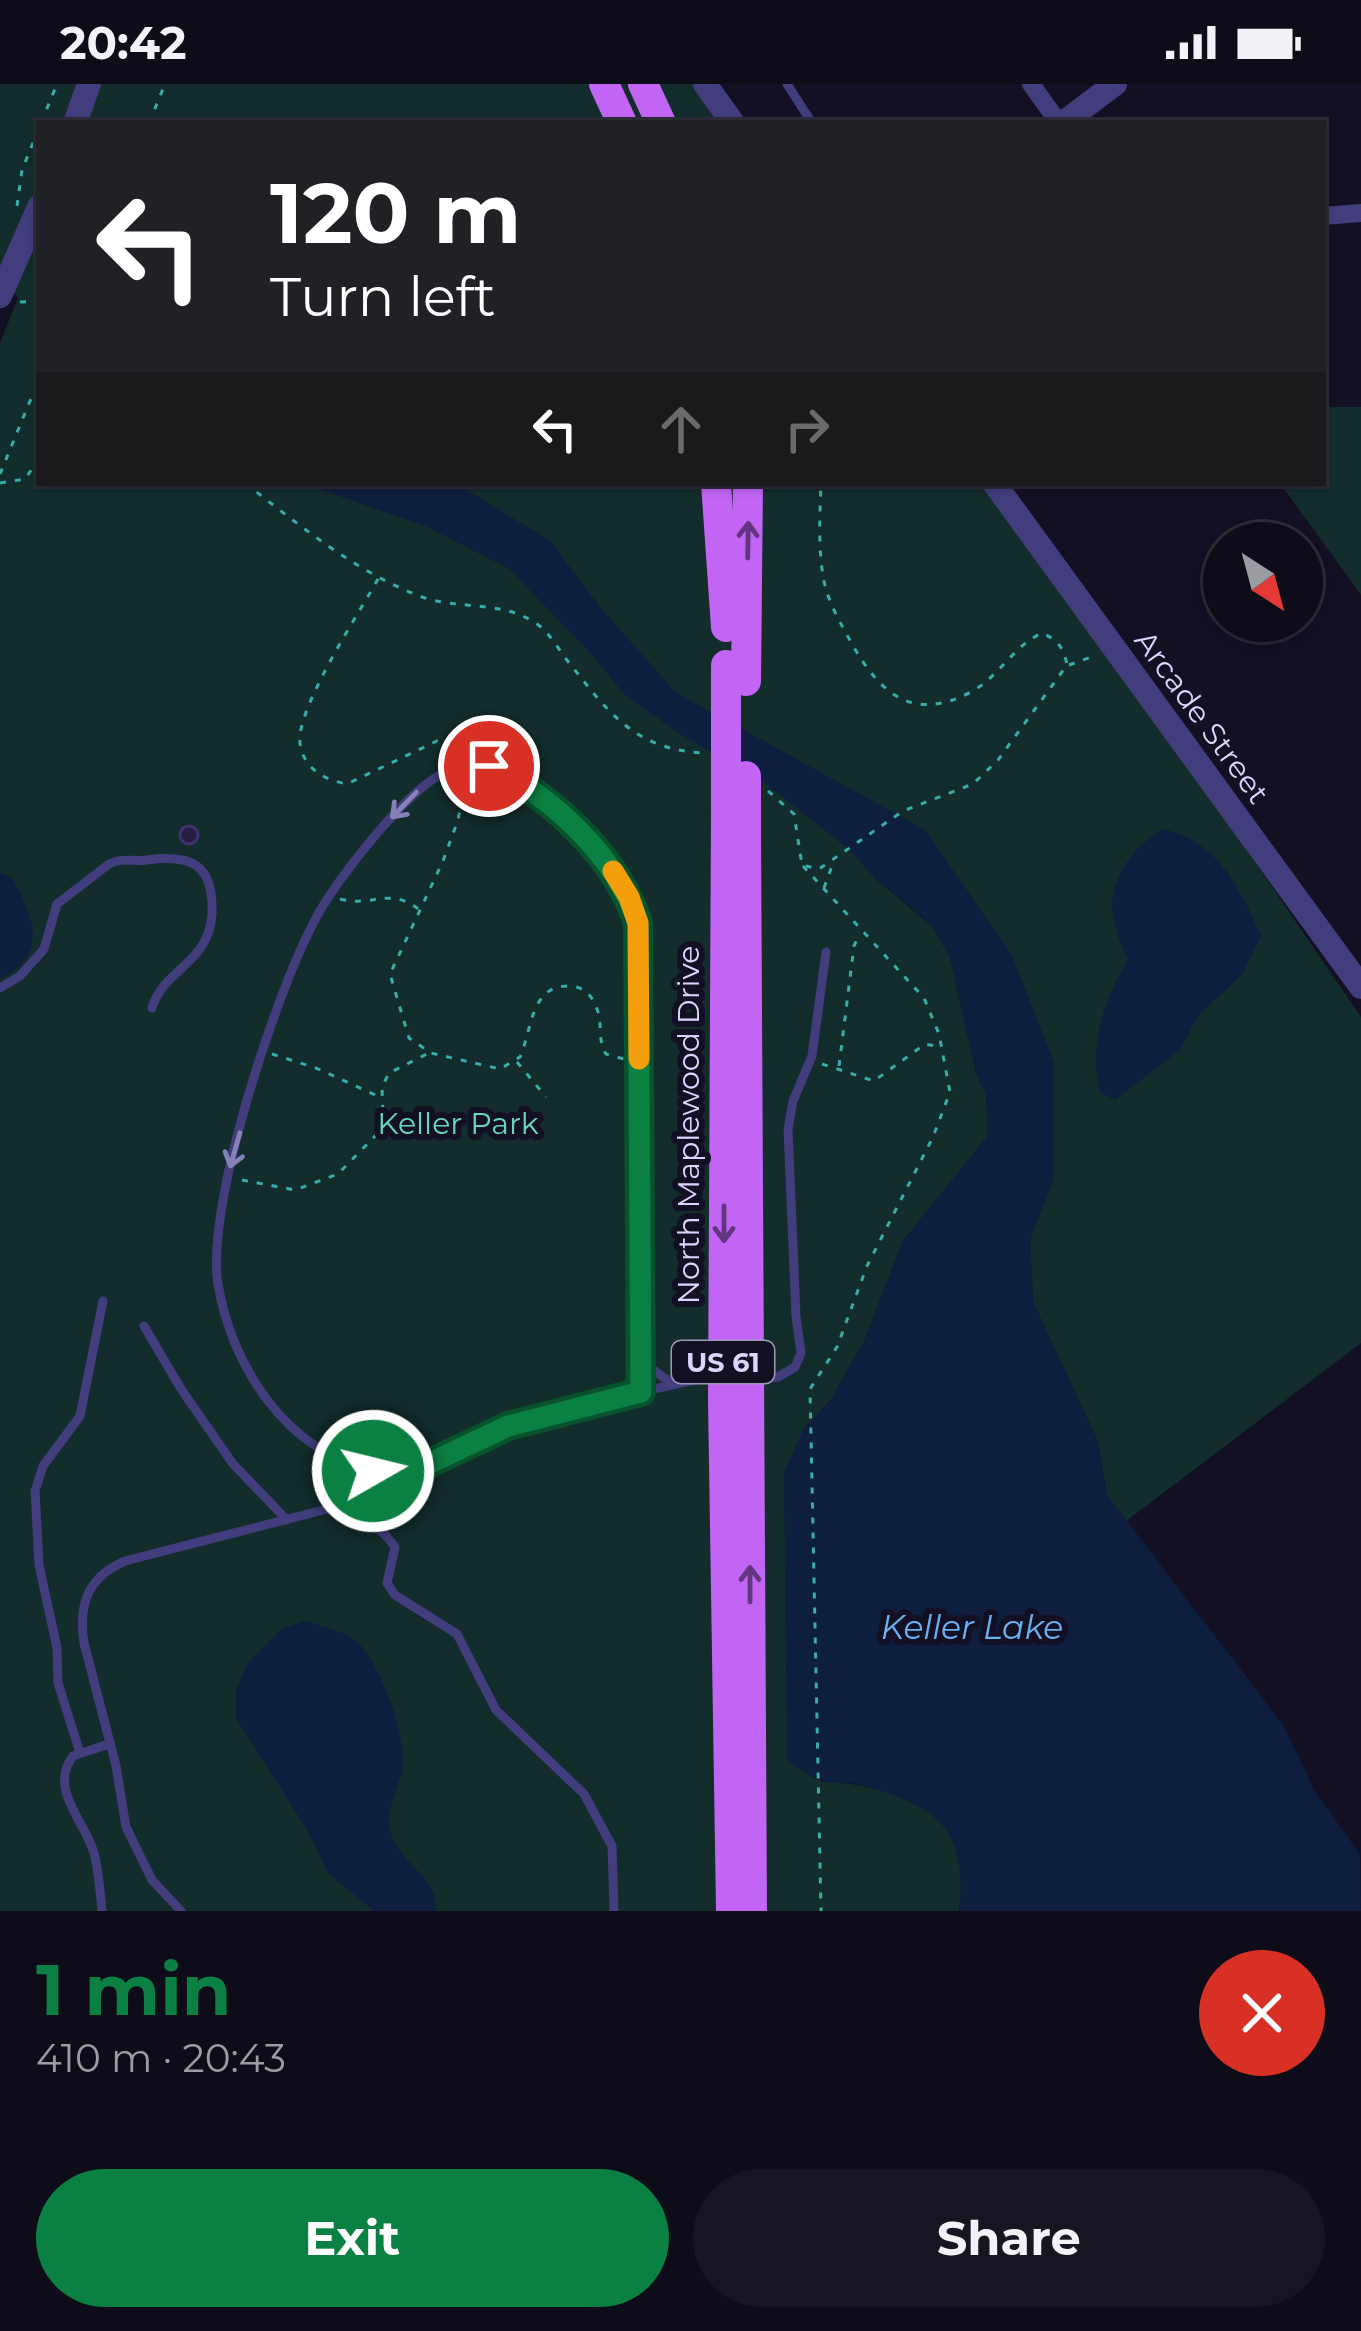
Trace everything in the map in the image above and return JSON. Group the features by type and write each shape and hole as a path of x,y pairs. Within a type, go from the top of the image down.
{"main road":[{"path":"604,84 621,120"},
{"path":"643,84 661,120"},
{"name":"North Maplewood Drive","path":"716,486 736,673"},
{"name":"North Maplewood Drive","path":"731,1911 736,673 748,486"},
{"name":"North Maplewood Drive","path":"736,1377 752,1911"}],"street":[{"path":"76,120 89,84"},
{"path":"705,84 731,120"},
{"path":"1031,84 1059,120"},
{"path":"1065,120 1115,84"},
{"path":"1326,216 1361,213"},
{"path":"0,296 29,214"},
{"name":"Arcade Street","path":"996,486 1361,987"}],"lane":[{"path":"787,84 810,120"},
{"path":"641,1392 638,923 607,861 522,782 489,766 452,769 417,791 331,896 285,987 227,1178 218,1219 218,1283 241,1355 278,1415 314,1450 373,1471 428,1464 508,1426 641,1392 680,1383 778,1377 795,1366 801,1353 794,1196 787,1157 794,1101 811,1060 826,952"},
{"path":"0,988 20,976 44,949 57,904 110,864 119,859 181,856 204,872 210,888 207,939 195,958 157,994 152,1008"},
{"path":"80,1754 58,1683 57,1648 39,1565 35,1491 44,1466 80,1416 103,1301"},
{"path":"144,1326 233,1464 286,1520"},
{"path":"640,1360 680,1383"},
{"path":"181,1911 152,1880 126,1827 122,1789 81,1622 92,1582 125,1561 331,1508 348,1510 387,1535 395,1547 387,1583 395,1595 457,1634 496,1710 565,1772 612,1846 614,1911"},
{"path":"102,1911 92,1847 66,1794 66,1765 80,1754 109,1744"}],"path":[{"path":"42,120 57,84"},
{"path":"150,120 165,84"},
{"path":"29,214 22,170 36,135"},
{"path":"0,474 36,386"},
{"path":"0,483 25,479 36,463"},
{"path":"249,486 379,578 437,602 481,606 533,621 596,699 629,730 668,749 708,754"},
{"path":"821,486 818,520 827,592 871,676 895,699 934,702 970,692 988,680 1006,656 1042,633 1065,651 1067,665"},
{"path":"802,865 813,870 833,863 903,812 974,784 998,760 1067,665 1102,655"},
{"path":"764,788 794,814 802,865 924,998 943,1047 950,1092 946,1109 867,1266 837,1348 810,1389 821,1911"},
{"path":"823,890 833,863"},
{"path":"331,896 359,903 397,897 422,912"},
{"path":"839,1069 854,946 860,932"},
{"path":"227,1178 286,1191 327,1180 351,1164 377,1133 389,1073 431,1053 500,1069 516,1060 539,1000 565,986 590,995 606,1054 639,1066"},
{"path":"811,1060 874,1081 925,1044 943,1047"},
{"path":"265,1052 316,1068 382,1098"},
{"path":"516,1060 546,1097"}],"green space":[{"name":"Keller Park","path":"0,84 693,84 719,120 36,120 36,486 983,486 1218,808 1361,1017 1361,1343 1125,1522 1107,1495 1098,1442 1033,1302 1030,1239 1054,1178 925,830 763,745 875,878 932,926 950,957 976,1073 986,1094 988,1136 903,1241 864,1342 830,1401 803,1430 822,1782 882,1791 923,1808 940,1821 960,1853 959,1911 0,1911 0,343 18,298 0,274"},
{"path":"1326,407 1361,407 1361,595 1323,542 1323,522 1308,522 1282,486 1326,486"}],"water":[{"name":"Keller Lake","path":"311,486 460,486 550,541 675,692 925,830 1012,955 1054,1063 1054,1178 1030,1239 1033,1302 1098,1442 1107,1495 1284,1726 1314,1790 1360,1854 1361,1911 959,1911 958,1858 941,1823 906,1800 856,1784 819,1780 787,1760 784,1473 803,1430 830,1401 864,1342 903,1241 988,1136 986,1094 976,1073 950,957 932,926 851,851 764,782 680,734 624,694 508,568 425,526"},
{"path":"1162,829 1212,855 1235,884 1261,936 1243,973 1198,1016 1180,1050 1115,1100 1100,1092 1096,1057 1105,1007 1128,959 1115,926 1113,894 1131,857"},
{"path":"0,873 12,877 33,933 26,958 0,979"},
{"path":"304,1621 356,1641 383,1683 403,1756 389,1825 402,1854 432,1889 436,1911 374,1911 329,1874 308,1831 236,1718 236,1690 248,1663 283,1628"}],"building":[{"path":"189,826 198,835 189,844 180,835"}],"slow traffic":[{"path":"613,871 638,923 639,1059"}],"route":[{"path":"373,1471 428,1464 508,1426 641,1392 638,923 607,861 522,782 489,766"}]}
